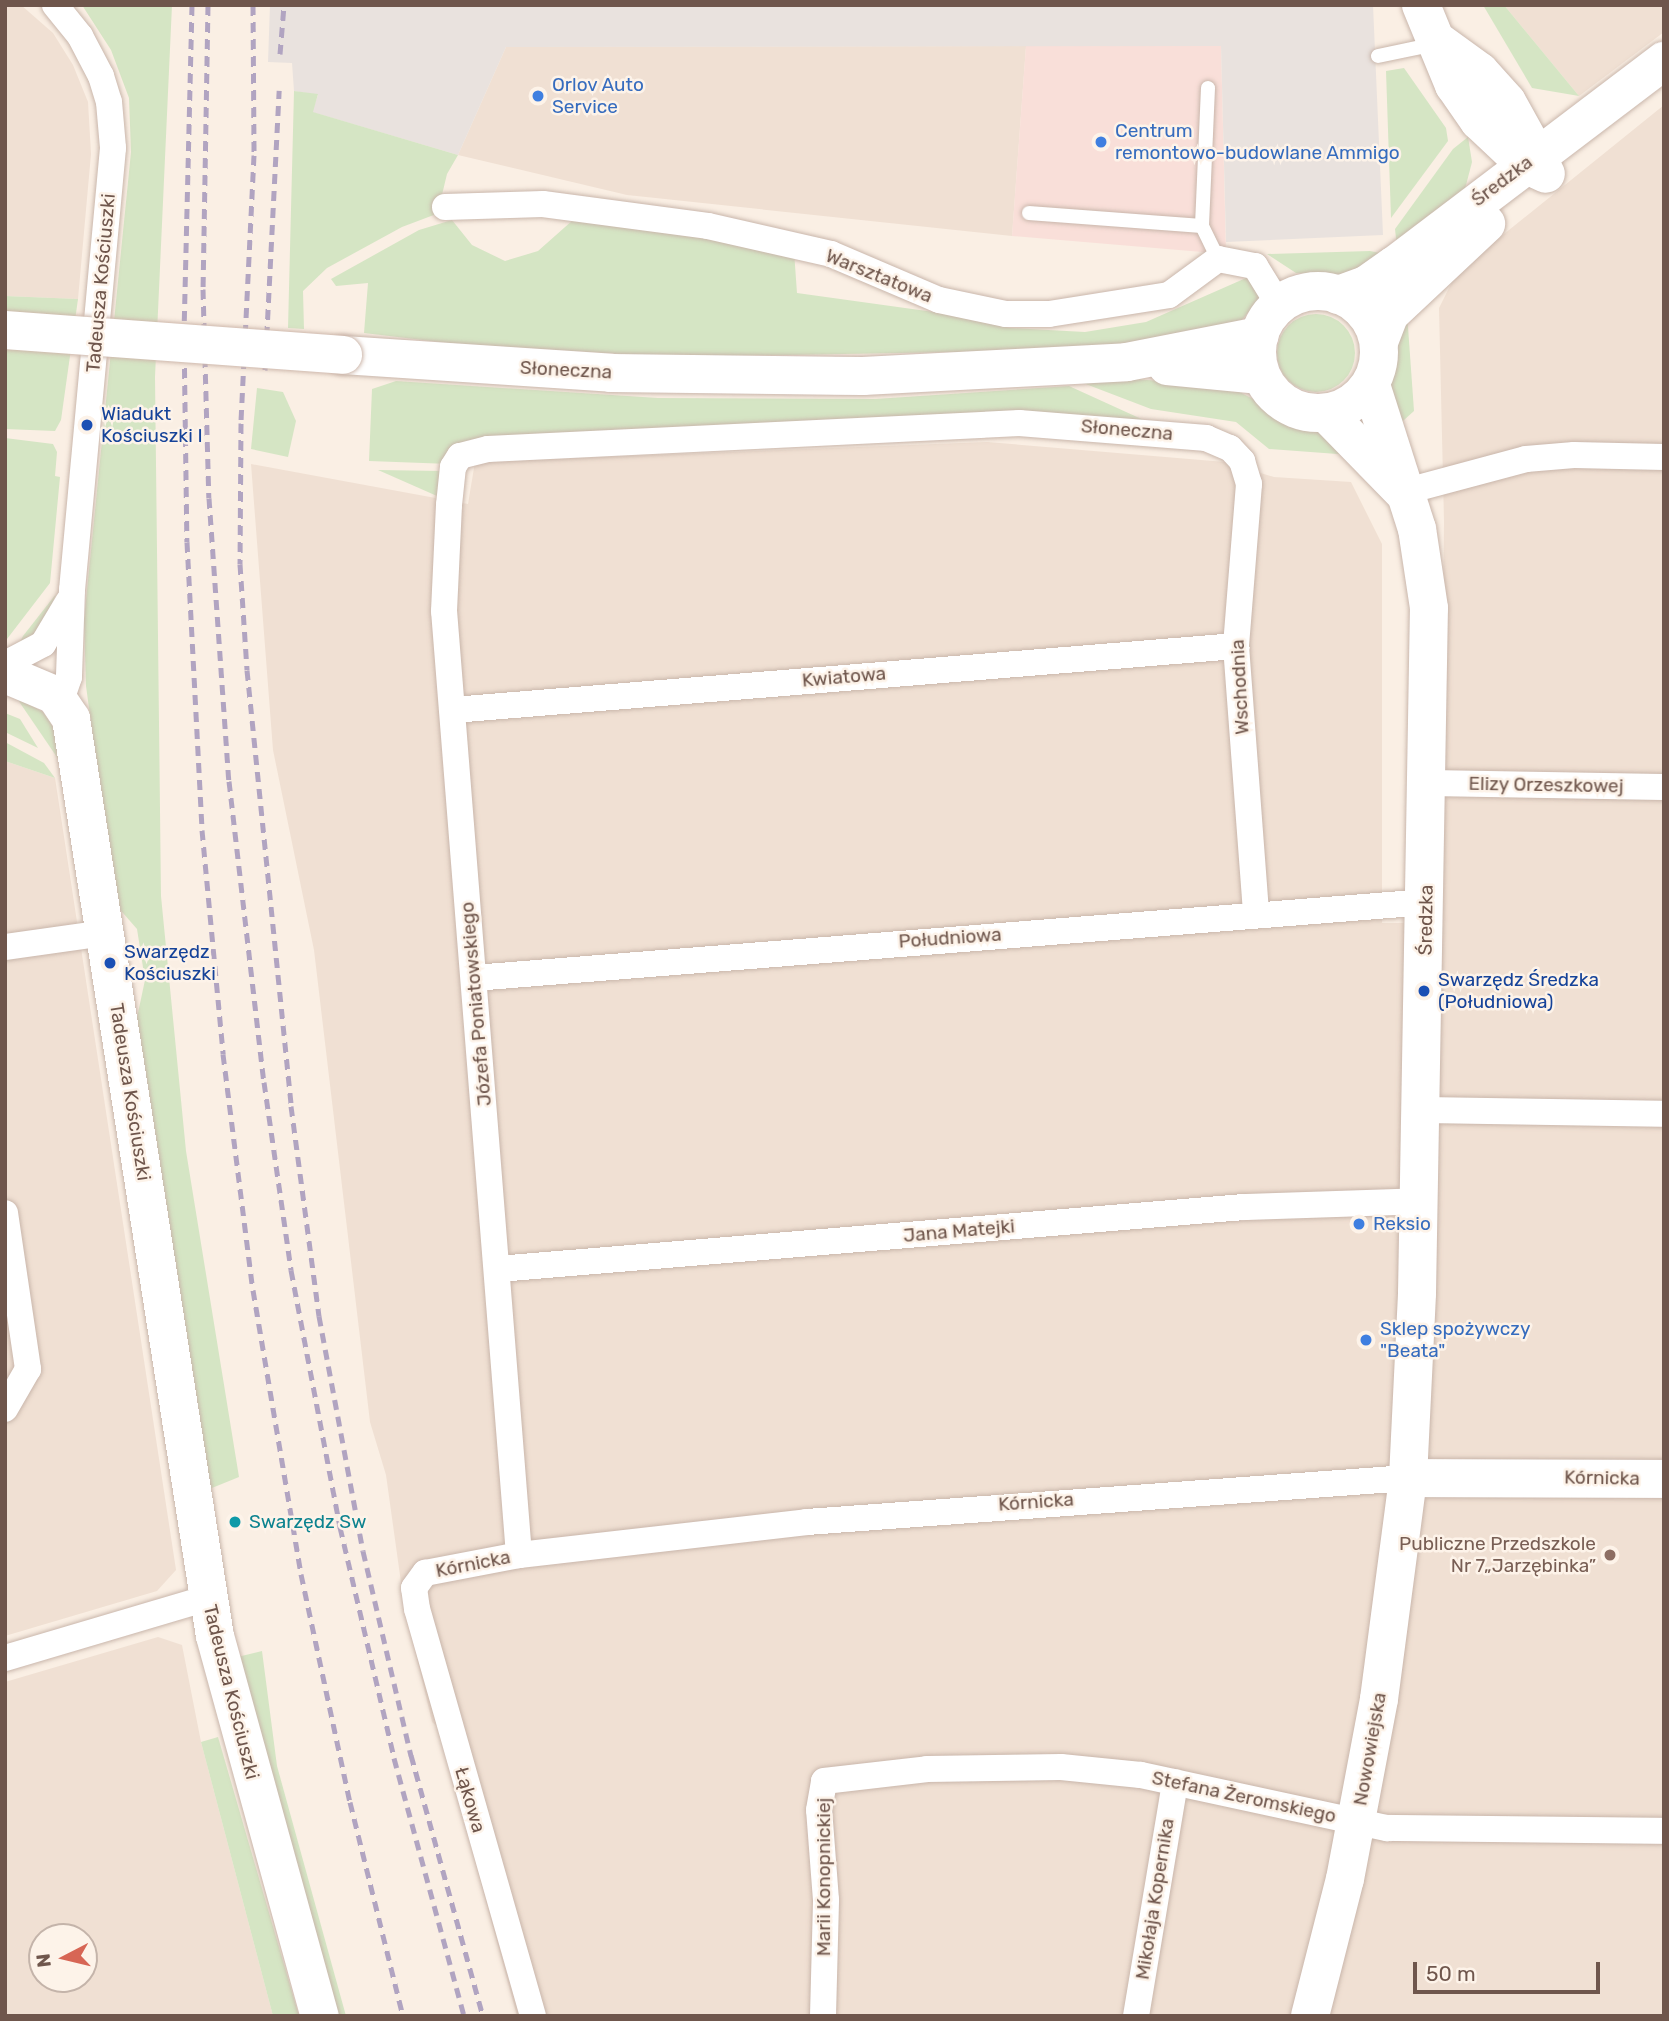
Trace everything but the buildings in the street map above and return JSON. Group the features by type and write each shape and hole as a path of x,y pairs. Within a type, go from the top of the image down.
{"street":[{"name":"Tadeusza Kościuszki","path":"55,5 90,53 109,102 112,124 72,590 69,677 61,700 73,729 208,1598 226,1689 320,2016"},
{"path":"1421,5 1440,43 1454,85 1479,121 1536,165"},
{"path":"1440,43 1480,72 1507,102 1536,165"},
{"name":"Średzka","path":"1379,342 1390,314 1536,165 1664,61"},
{"name":"Średzka","path":"1338,295 1366,285 1487,192 1664,86"},
{"path":"1479,121 1487,160 1487,192"},
{"name":"Warsztatowa","path":"446,207 543,204 708,226 831,254 939,300 1006,314 1049,314 1169,295 1218,260"},
{"path":"1218,260 1255,266 1269,321 1261,376 1280,401 1309,413 1326,413 1358,400 1371,385 1378,364 1379,342 1363,310 1338,295 1302,293 1269,321"},
{"name":"Słoneczna","path":"1127,362 1269,321"},
{"name":"Słoneczna","path":"5,330 343,355 730,376 916,375 1127,362 1261,376"},
{"name":"Średzka","path":"1371,385 1392,441 1423,559 1429,608 1420,1201 1408,1478"},
{"name":"Średzka","path":"1326,413 1404,492"},
{"name":"Słoneczna","path":"460,456 488,449 1019,423 1206,438 1230,448 1242,461"},
{"path":"1404,492 1526,459 1574,455 1664,457"},
{"name":"Józefa Poniatowskiego","path":"460,456 453,467 443,586 519,1555"},
{"name":"Wschodnia","path":"1242,461 1249,484 1236,646 1256,915"},
{"path":"5,664 26,657 48,638 72,590"},
{"name":"Kwiatowa","path":"453,709 1236,646"},
{"path":"5,674 43,687 61,700"},
{"name":"Elizy Orzeszkowej","path":"1428,783 1664,788"},
{"name":"Południowa","path":"474,978 1426,902"},
{"path":"5,947 105,933"},
{"path":"1422,1110 1664,1114"},
{"name":"Jana Matejki","path":"498,1269 1244,1207 1420,1201"},
{"path":"5,1213 28,1369 5,1409"},
{"name":"Kórnicka","path":"416,1582 433,1569 519,1555 933,1510 1408,1478 1664,1479"},
{"name":"Nowowiejska","path":"1311,2016 1357,1822 1379,1699 1408,1478"},
{"name":"Łąkowa","path":"416,1582 414,1596 429,1657 533,2016"},
{"path":"5,1658 208,1598"},
{"name":"Stefana Żeromskiego","path":"824,1781 927,1769 1019,1766 1111,1771 1175,1782 1357,1822 1455,1832 1664,1831"},
{"name":"Marii Konopnickiej","path":"822,2016 826,1900 819,1810 824,1781"},
{"name":"Mikołaja Kopernika","path":"1136,2016 1175,1782"}],"lane":[{"path":"1378,57 1440,43"},
{"path":"1208,88 1202,226 1218,260"},
{"path":"1029,213 1202,226"}],"shaded area":[{"path":"5,5 21,5 53,33 73,65 88,102 91,154 78,299 5,296"},
{"path":"270,5 1373,5 1383,235 1226,242 1221,46 506,47 458,155 312,112 318,95 294,91 292,63 268,62"},
{"path":"1504,5 1664,5 1664,32 1579,96"},
{"path":"1026,46 1012,236 627,195 458,155 506,47"},
{"path":"1026,46 1221,46 1226,254 1012,236"},
{"path":"1664,105 1664,2016 517,2016 439,1728 432,1722 404,1604 386,1475 370,1422 314,950 273,750 251,464 468,504 475,462 987,442 1225,462 1274,477 1351,482 1382,544 1382,923 1440,923 1444,521 1439,308 1457,272"},
{"path":"5,761 55,778 176,1570 157,1591 5,1636"},
{"path":"158,1637 182,1645 201,1742 273,2016 5,2016 5,1682"}],"green space":[{"path":"82,5 172,5 155,377 161,896 186,1151 239,1477 207,1490 135,1027 145,980 137,929 116,905 86,686 84,620 131,152 129,98 111,50"},
{"path":"1483,5 1504,5 1579,96 1532,88"},
{"path":"1404,68 1446,128 1448,141 1391,218 1386,71"},
{"path":"294,91 318,94 313,112 458,155 447,174 441,199 447,210 402,227 327,268 303,291 304,329 288,328"},
{"path":"1468,137 1472,162 1465,189 1397,247 1395,229 1453,149"},
{"path":"452,220 472,245 505,261 538,251 573,220 794,251 797,293 941,313 1010,328 1085,332 1146,322 1246,278 1253,282 1261,297 1241,321 1130,344 1010,351 672,357 456,344 364,333 368,283 336,286 331,279 419,230"},
{"path":"1380,253 1380,260 1341,276 1296,273 1267,254"},
{"path":"5,296 78,299 61,420 55,431 5,429"},
{"path":"1407,313 1414,411 1394,429 1388,383 1395,342"},
{"path":"1308,314 1324,314 1338,320 1349,331 1355,345 1355,361 1349,375 1338,386 1324,392 1308,392 1294,386 1283,375 1277,361 1277,345 1283,331 1294,320"},
{"path":"1134,379 1228,386 1257,401 1275,418 1325,433 1351,455 1269,449 1236,422 1151,409 1083,383"},
{"path":"396,381 658,398 875,399 1069,386 1148,422 450,464 369,461 372,389"},
{"path":"257,388 283,392 296,421 288,457 251,449"},
{"path":"5,438 53,444 57,452 55,476 60,477 50,583 7,639 5,652"},
{"path":"378,470 442,471 437,496"},
{"path":"56,594 41,631 20,642 23,636"},
{"path":"16,697 43,712 53,727 65,769"},
{"path":"5,713 20,719 38,748 5,732"},
{"path":"5,742 44,763 55,778 5,761"},
{"path":"262,1651 277,1766 346,2016 332,2016 229,1659"},
{"path":"218,1737 299,2016 273,2016 201,1742"}],"railway":[{"path":"192,5 184,334 187,542 202,830 223,1054 253,1290 301,1574 350,1802 403,2016"},
{"path":"208,5 203,289 209,498 229,781 264,1082 291,1270 340,1527 394,1758 464,2016"},
{"path":"253,5 254,155 241,423 240,564 247,670 291,1106 319,1316 363,1551 411,1755 483,2016"},
{"path":"280,54 284,5"},
{"path":"265,370 279,90"}],"place":[{"name":"Orlov Auto Service","path":"538,96"},
{"name":"Centrum remontowo-budowlane Ammigo","path":"1101,142"},
{"name":"Wiadukt Kościuszki I","path":"87,425"},
{"name":"Swarzędz Kościuszki","path":"110,963"},
{"name":"Swarzędz Średzka (Południowa)","path":"1424,991"},
{"name":"Reksio","path":"1359,1224"},
{"name":"Sklep spożywczy \"Beata\"","path":"1366,1340"},
{"name":"Swarzędz Sw","path":"235,1522"},
{"name":"Publiczne Przedszkole Nr 7„Jarzębinka”","path":"1610,1555"}]}
